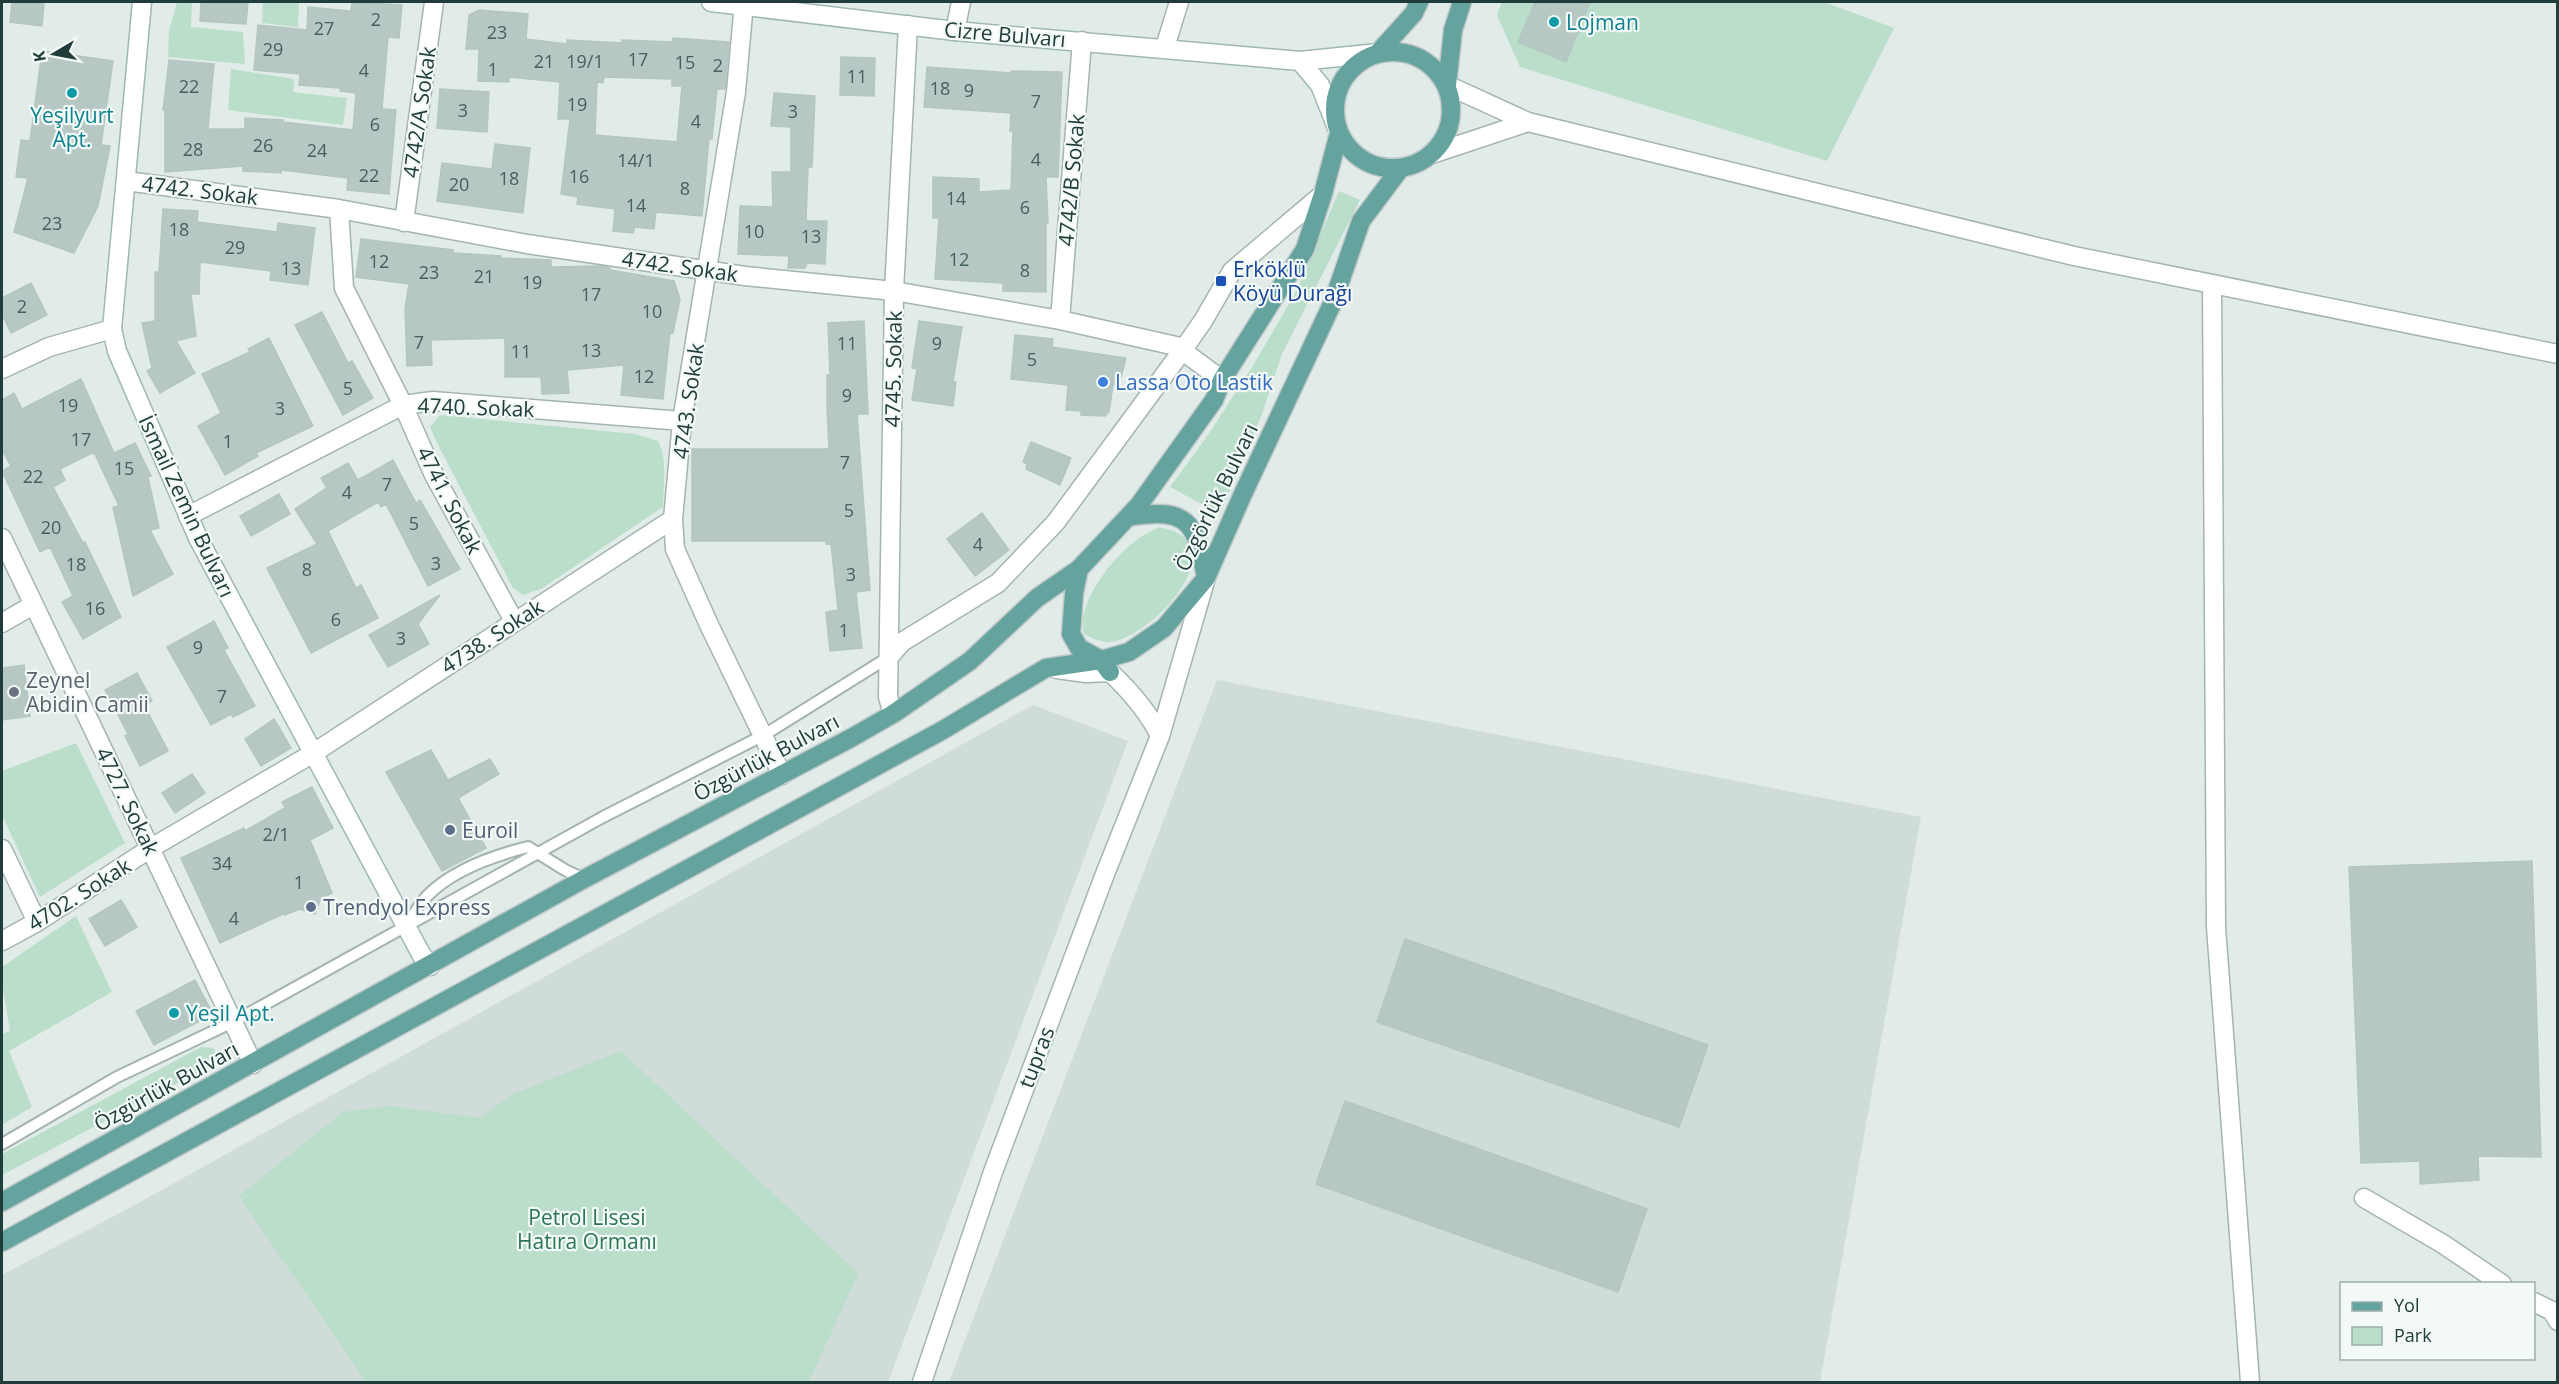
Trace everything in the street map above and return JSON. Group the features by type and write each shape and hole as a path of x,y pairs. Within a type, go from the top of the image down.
{"main road":[{"path":"1378,53 1414,13 1419,2"},
{"path":"1447,85 1453,30 1462,2"},
{"path":"1394,51 1410,54 1425,61 1438,71 1447,85 1452,103 1451,122 1444,140 1432,154 1418,164 1400,169 1385,168 1357,157 1339,133 1335,114 1337,94 1341,85 1346,76 1360,62 1378,53 1394,51"},
{"name":"Özgürlük Bulvarı","path":"2,1203 584,879 893,714 970,661 1037,598 1079,569 1128,517 1214,400 1222,380 1305,249 1323,194 1339,133"},
{"name":"Özgörlük Bulvarı","path":"2,1242 273,1096 451,995 944,730 1046,668 1106,666 1164,628 1206,578 1333,302 1361,221 1400,169"},
{"path":"1128,517 1164,512 1183,520 1192,527 1201,546 1206,578"},
{"path":"1079,569 1074,592 1071,634 1078,648 1106,666"}],"street":[{"name":"İsmail Zemin Bulvarı","path":"142,2 112,329 117,351 188,516 312,754 421,954 430,966"},
{"name":"4742/A Sokak","path":"404,222 434,2"},
{"name":"Cizre Bulvarı","path":"711,2 744,4 955,31 1165,47 1300,61 1378,53"},
{"path":"955,31 961,2"},
{"path":"1165,47 1179,2"},
{"name":"4743. Sokak","path":"744,4 736,92 682,421 673,519 675,549 782,775"},
{"name":"4745. Sokak","path":"893,714 888,698 894,291 908,25"},
{"name":"4742/B Sokak","path":"1060,320 1082,41"},
{"path":"1300,61 1320,85 1339,133"},
{"path":"1447,85 1528,123 2074,256 2558,354"},
{"path":"1432,154 1528,123"},
{"name":"4742. Sokak","path":"126,181 339,209 527,244 708,270 894,291 1060,320 1176,346 1222,380"},
{"path":"889,657 902,642 998,583 1056,522 1182,351 1203,321 1232,271 1323,194"},
{"name":"4741. Sokak","path":"339,209 344,288 403,405 434,475 514,621"},
{"path":"2212,284 2216,927 2250,1383"},
{"path":"2,369 49,347 112,329"},
{"name":"4740. Sokak","path":"188,516 403,405 433,401 682,421"},
{"name":"4738. Sokak","path":"312,754 673,519"},
{"name":"4727. Sokak","path":"2,538 253,1064"},
{"name":"tupras","path":"922,1383 993,1172 1105,874 1160,736 1206,578"},
{"path":"2,623 33,605"},
{"path":"1106,666 1132,692 1152,720 1160,736"},
{"name":"4702. Sokak","path":"2,941 37,922 151,849 312,754"},
{"path":"2,849 37,922"},
{"path":"2364,1198 2443,1244 2499,1282"},
{"path":"2535,1302 2552,1311 2558,1321"}],"lane":[{"path":"2,1144 117,1077 233,1022 538,853 764,735 889,657"},
{"path":"406,925 429,894 456,875 494,855 528,847 584,879"}],"shaded area":[{"path":"1217,680 1921,817 1820,1382 949,1382"},
{"path":"1033,705 1128,741 888,1382 2,1382 2,1275 131,1207"}],"green space":[{"path":"177,2 192,2 191,27 243,32 245,64 168,57 169,31"},
{"path":"263,2 299,2 298,27 262,23"},
{"path":"1502,2 1824,2 1894,28 1827,161 1520,67 1497,15"},
{"path":"231,69 294,79 293,92 347,98 343,125 228,110"},
{"path":"1339,191 1360,200 1282,354 1262,414 1220,514 1170,487 1208,435 1254,364 1297,290"},
{"path":"440,415 635,434 658,441 664,464 663,507 541,589 523,595 513,588 437,443 430,427"},
{"path":"1159,527 1179,533 1191,549 1191,565 1185,582 1158,615 1125,638 1107,642 1084,634 1085,609 1108,568 1128,546"},
{"path":"76,743 125,843 40,897 2,815 2,771"},
{"path":"76,916 112,992 9,1051 32,1107 2,1125 2,1034 10,1031 2,983 2,967"},
{"path":"201,1047 214,1048 216,1063 2,1175 2,1154"},
{"name":"Petrol Lisesi Hatıra Ormanı","path":"621,1051 858,1273 809,1382 366,1382 239,1196 343,1112 390,1106 480,1118 511,1095"}],"building":[{"path":"12,2 44,2 42,26 10,22"},
{"path":"201,2 248,2 246,24 200,21"},
{"path":"352,2 402,5 399,38 388,37 382,109 396,110 389,194 347,190 348,178 281,170 281,173 243,171 243,166 165,172 165,110 163,110 169,60 214,64 208,129 245,129 245,118 283,120 283,122 353,130 356,93 340,91 340,88 299,85 300,74 254,70 258,25 307,30 308,7 351,11"},
{"name":"Lojman","path":"1535,2 1590,2 1566,62 1518,42"},
{"path":"479,10 528,14 526,39 567,44 567,40 622,43 622,40 673,42 673,38 729,42 725,89 717,89 712,139 709,139 702,216 656,212 654,229 635,227 633,233 613,231 615,209 577,204 578,197 561,194 570,119 558,119 560,82 509,77 509,82 478,81 479,49 466,49 469,15","holes":["604,77 672,79 672,86 682,86 677,142 595,135 597,82 603,83"]},
{"path":"42,51 113,61 101,145 110,146 98,206 74,253 14,232 28,178 16,177 21,140 30,141"},
{"path":"841,57 875,58 874,96 840,95"},
{"path":"927,67 1011,73 1011,71 1062,72 1058,177 1046,177 1048,223 1046,224 1046,292 1003,291 1003,283 935,279 939,218 933,218 933,177 979,179 979,192 1011,190 1013,131 1010,131 1011,113 924,107"},
{"path":"440,89 489,92 487,132 437,128"},
{"path":"774,93 815,96 812,167 808,167 806,221 827,221 825,264 807,263 805,268 788,268 789,256 738,254 740,206 773,207 772,172 791,172 791,127 771,126"},
{"path":"495,144 530,148 523,213 437,201 442,163 492,169"},
{"path":"163,209 198,211 197,222 277,232 278,223 315,228 308,285 270,280 271,271 200,262 199,294 191,294 196,336 176,341 195,373 160,393 147,371 152,368 142,323 155,321 155,272 159,272"},
{"path":"361,239 453,250 453,253 551,260 551,267 602,266 610,270 674,281 680,299 673,333 670,332 663,399 621,395 624,365 567,370 569,393 542,394 541,377 505,377 505,338 431,340 432,365 407,366 405,308 409,284 356,277"},
{"path":"31,283 47,315 11,333 2,314 2,298"},
{"path":"322,312 348,363 352,361 373,398 343,415 295,325"},
{"path":"864,321 868,414 857,414 870,590 856,592 862,648 830,651 826,612 838,610 831,544 826,544 826,541 692,541 692,449 829,449 828,323"},
{"path":"919,321 962,327 953,382 956,382 953,406 912,400 917,369 912,368"},
{"path":"1015,335 1053,339 1052,347 1126,358 1120,381 1113,385 1109,412 1105,416 1081,415 1081,411 1066,410 1068,385 1011,379"},
{"path":"269,338 313,426 256,453 258,456 225,475 198,426 221,413 202,374 250,352 248,349"},
{"path":"81,379 114,453 135,443 151,476 148,477 159,528 150,530 173,574 133,596 113,507 119,506 94,452 60,469 65,480 53,487 83,543 85,542 121,617 83,639 62,602 73,596 50,547 40,552 2,471 11,466 2,450 2,400 14,393 22,409"},
{"path":"1031,442 1071,458 1060,485 1026,469 1027,464 1023,462"},
{"path":"393,460 416,503 420,500 460,569 428,586 386,504 381,507 378,502 328,531 356,588 361,585 378,618 311,653 267,568 317,544 295,509 327,488 321,478 348,463 358,480"},
{"path":"279,494 290,514 251,536 240,516"},
{"path":"982,513 1009,550 975,576 947,539"},
{"path":"440,595 418,624 429,644 388,667 369,635"},
{"path":"214,621 228,648 224,650 255,706 233,717 231,714 211,725 167,647"},
{"name":"Zeynel Abidin Camii","path":"24,665 30,716 2,720 2,668"},
{"path":"137,673 152,701 144,705 168,751 140,766 125,736 128,734 105,690"},
{"path":"274,719 291,748 261,766 245,739"},
{"path":"431,750 448,780 490,759 499,774 458,798 486,848 442,871 386,772"},
{"path":"192,774 205,793 175,813 162,793"},
{"path":"312,787 333,828 310,840 332,893 321,898 315,914 300,909 285,915 285,913 220,943 181,858 244,828 245,831 285,808 282,802"},
{"path":"2532,861 2541,1157 2478,1156 2479,1180 2420,1184 2420,1161 2361,1163 2349,867"},
{"path":"121,900 137,927 105,946 89,919"},
{"path":"1405,939 1708,1045 1679,1127 1377,1022"},
{"name":"Yeşil Apt.","path":"195,980 213,1014 154,1045 136,1011"},
{"path":"1345,1101 1647,1209 1618,1292 1316,1184"}],"place":[{"name":"Lojman","path":"1554,22"},
{"name":"Yeşilyurt Apt.","path":"72,93"},
{"name":"Erköklü Köyü Durağı","path":"1221,281"},
{"name":"Lassa Oto Lastik","path":"1103,382"},
{"name":"Zeynel Abidin Camii","path":"14,692"},
{"name":"Euroil","path":"450,830"},
{"name":"Trendyol Express","path":"311,907"},
{"name":"Yeşil Apt.","path":"174,1013"}]}
